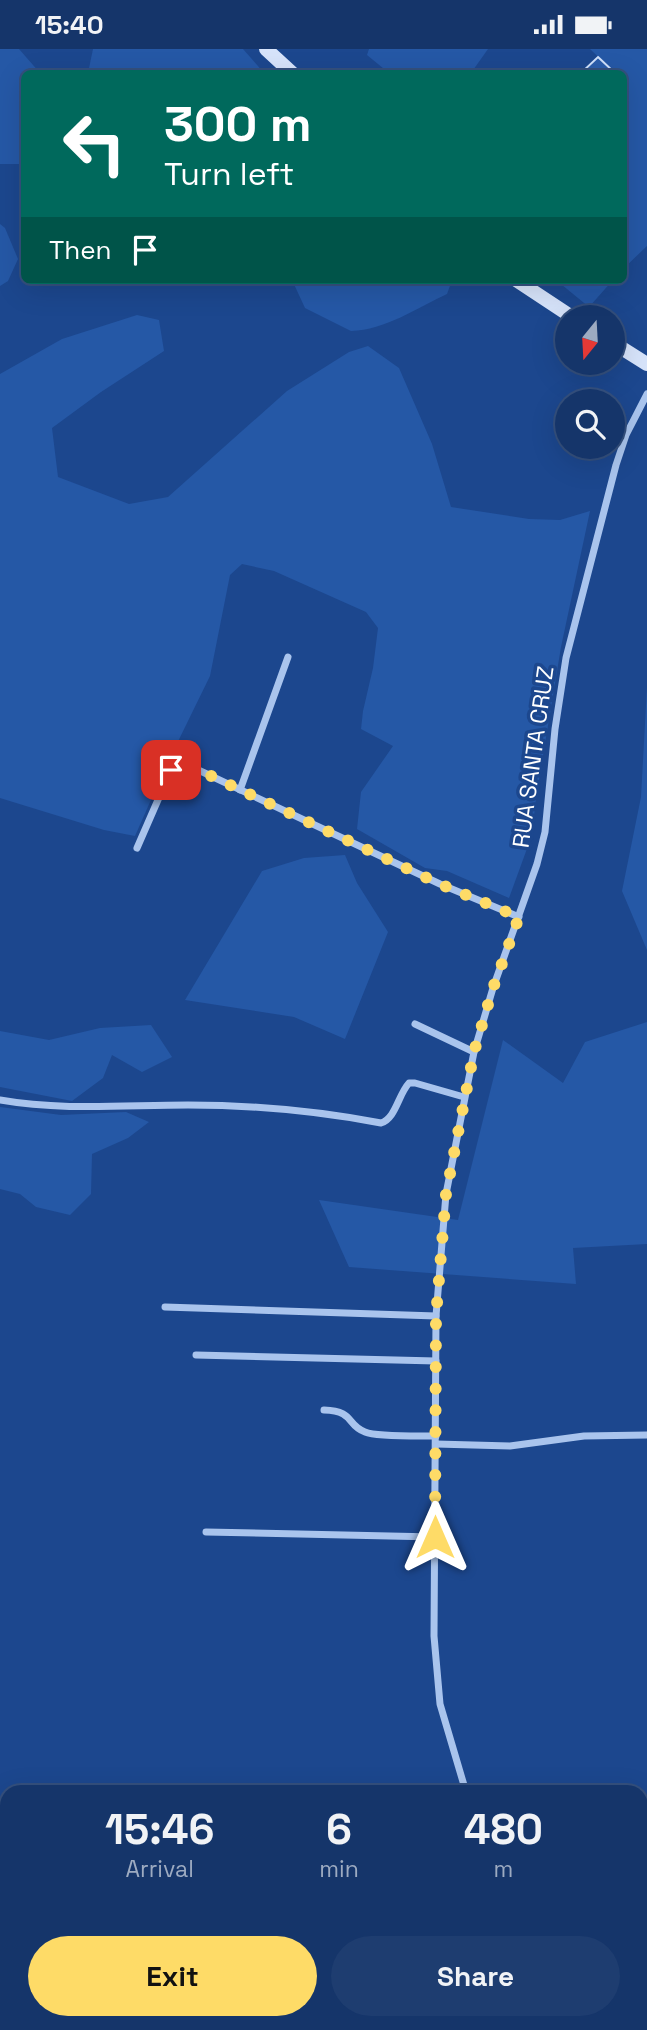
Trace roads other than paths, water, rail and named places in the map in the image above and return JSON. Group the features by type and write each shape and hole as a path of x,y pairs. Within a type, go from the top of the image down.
{"main road":[{"path":"267,49 289,70"},
{"path":"522,284 555,306"},
{"path":"625,350 647,364"}],"street":[{"name":"RUA SANTA CRUZ","path":"464,1785 440,1704 434,1636 436,1316 446,1194 474,1052 493,988 537,864 545,832 555,729 566,658 616,465 626,435 647,394"},
{"path":"240,789 288,657"},
{"path":"137,848 171,770 178,766 194,768 449,888 519,917"},
{"path":"415,1024 474,1052"},
{"path":"0,1100 69,1106 213,1105 331,1114 381,1123 390,1117 409,1083 464,1097"},
{"path":"165,1307 436,1316"},
{"path":"196,1355 436,1361"},
{"path":"324,1410 342,1412 358,1428 369,1434 510,1446 584,1436 647,1435"},
{"path":"206,1532 435,1537"}]}
